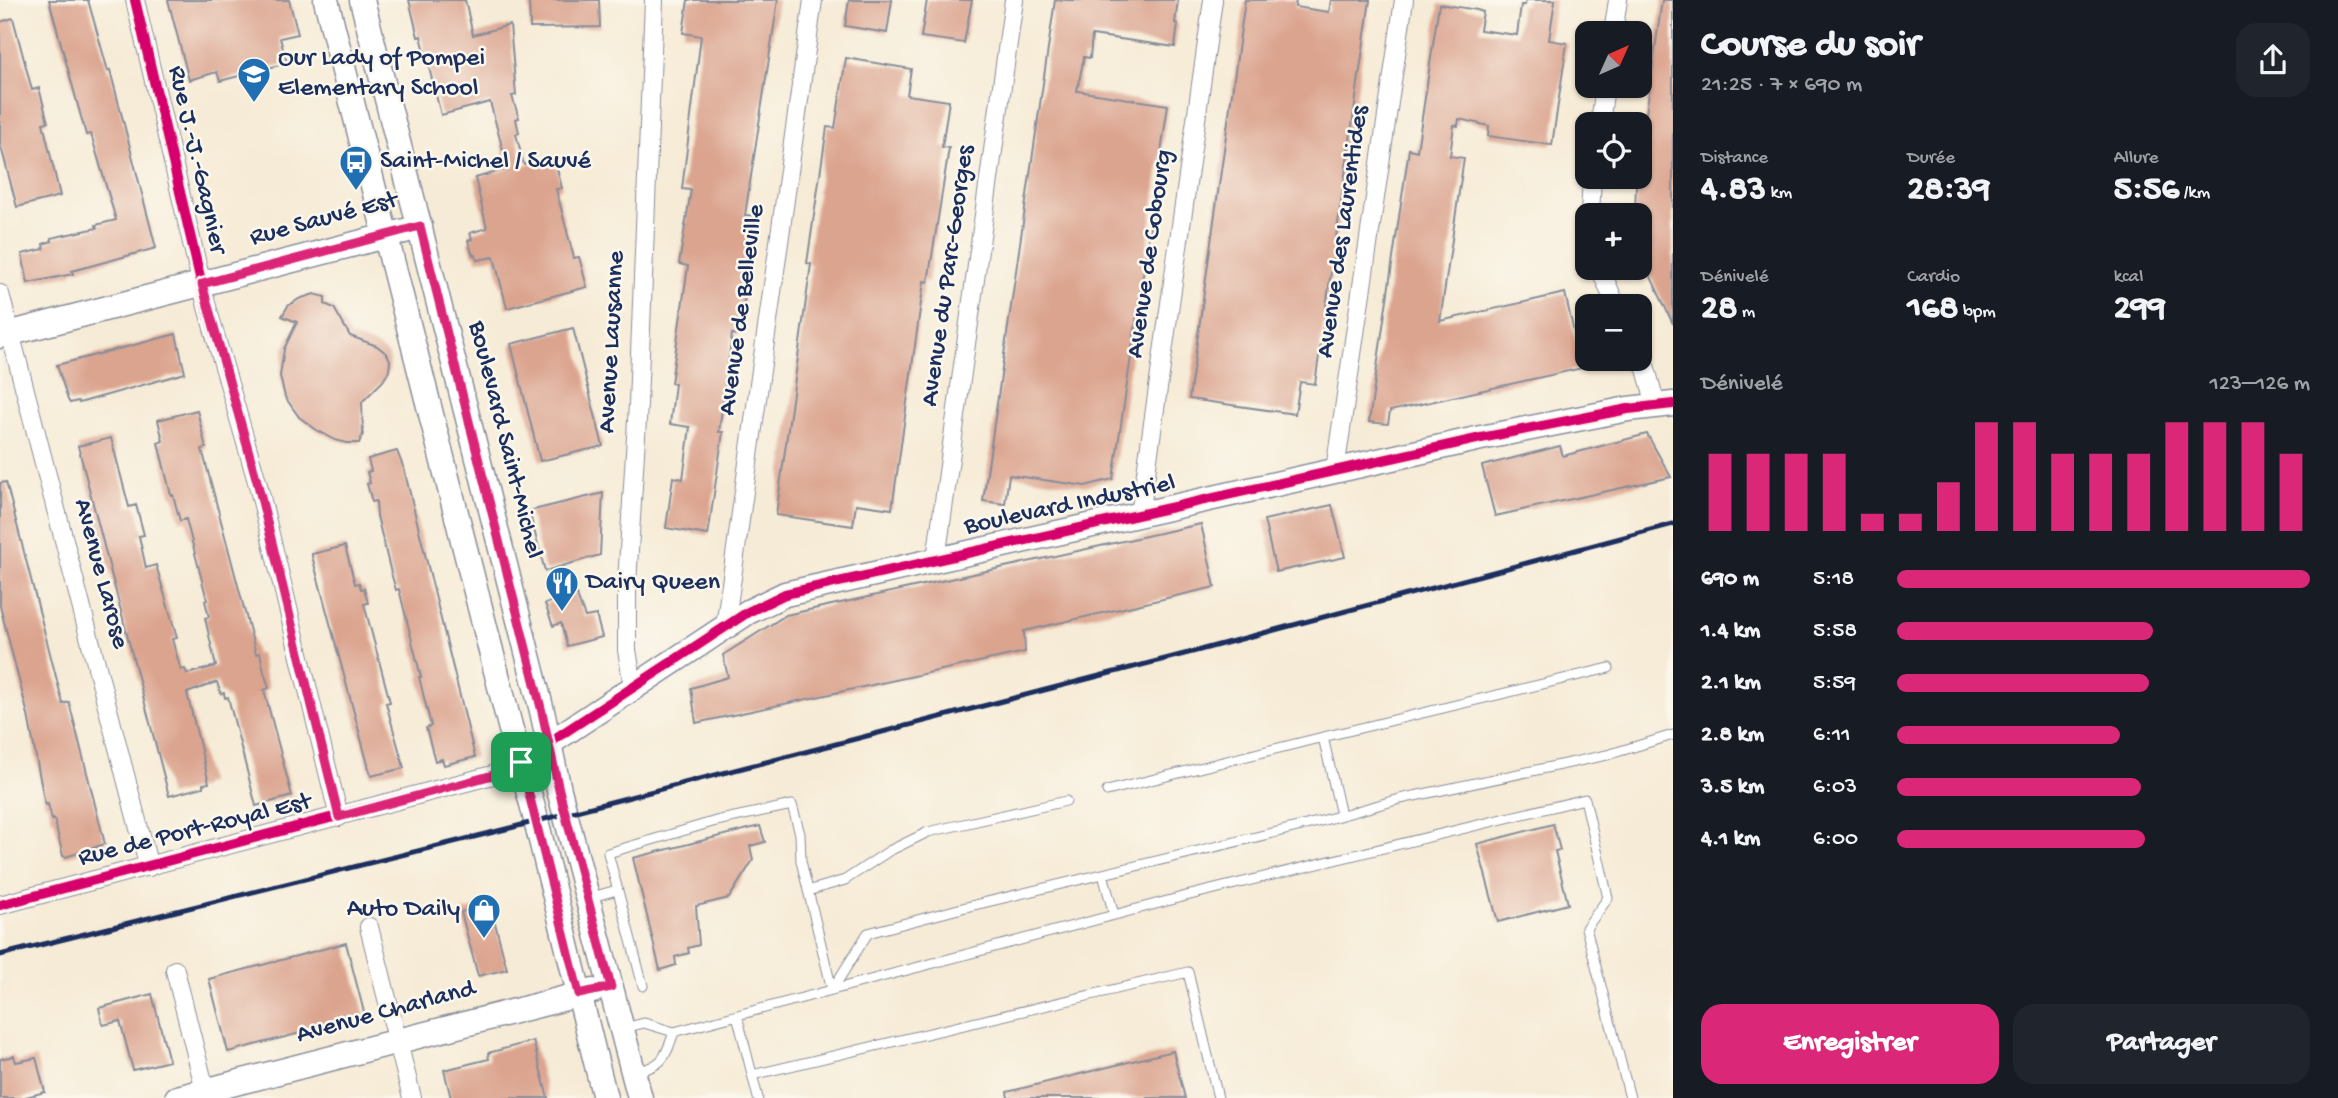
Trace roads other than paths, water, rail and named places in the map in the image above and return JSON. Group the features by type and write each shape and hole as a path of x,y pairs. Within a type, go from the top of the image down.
{"main road":[{"path":"327,0 605,1098"},
{"name":"Boulevard Saint-Michel","path":"362,0 587,898 640,1098"},
{"name":"Rue Sauvé Est","path":"5,335 420,226"},
{"name":"Boulevard Industriel","path":"521,762 725,627 785,594 1335,470 1542,426 1664,404"},
{"name":"Avenue Charland","path":"177,1098 206,1094 397,1041 611,987"}],"street":[{"name":"Rue J.-J.-Gagnier","path":"135,0 202,284 258,485 339,817"},
{"name":"Avenue Lausanne","path":"633,687 627,650 627,583 638,404 654,0"},
{"name":"Avenue de Belleville","path":"725,627 813,0"},
{"name":"Avenue du Parc-Georges","path":"936,559 1014,0"},
{"name":"Avenue de Cobourg","path":"1140,515 1213,0"},
{"name":"Avenue des Laurentides","path":"1335,470 1404,0"},
{"path":"1615,21 1618,0"},
{"name":"Avenue Larose","path":"0,294 5,335 149,867"},
{"path":"1647,371 1664,404"},
{"name":"Rue de Port-Royal Est","path":"0,905 504,772 521,762"},
{"path":"369,927 412,1098"},
{"path":"175,970 206,1094"}],"lane":[{"path":"1107,791 1609,668"},
{"path":"832,990 868,933 1400,799 1607,755 1673,736"},
{"path":"1323,737 1341,815"},
{"path":"622,1029 644,1023 674,1032 1114,915 1585,799 1608,898 1586,928 1630,1098"},
{"path":"808,891 845,880 889,852 928,832 1066,801"},
{"path":"643,986 608,853 716,821 792,805 800,834 801,861 832,990"},
{"path":"1102,874 1114,915"},
{"path":"587,898 617,890"},
{"path":"752,1075 1188,972 1218,1098"},
{"path":"737,1015 758,1098"},
{"path":"634,1072 662,1062 674,1032"}],"railway":[{"path":"0,955 510,828 1196,651 1673,524"}],"place":[{"name":"Our Lady of Pompei Elementary School","path":"254,104"},
{"name":"Saint-Michel / Sauvé","path":"356,192"},
{"name":"Dairy Queen","path":"562,613"},
{"name":"Auto Daily","path":"484,940"}]}
